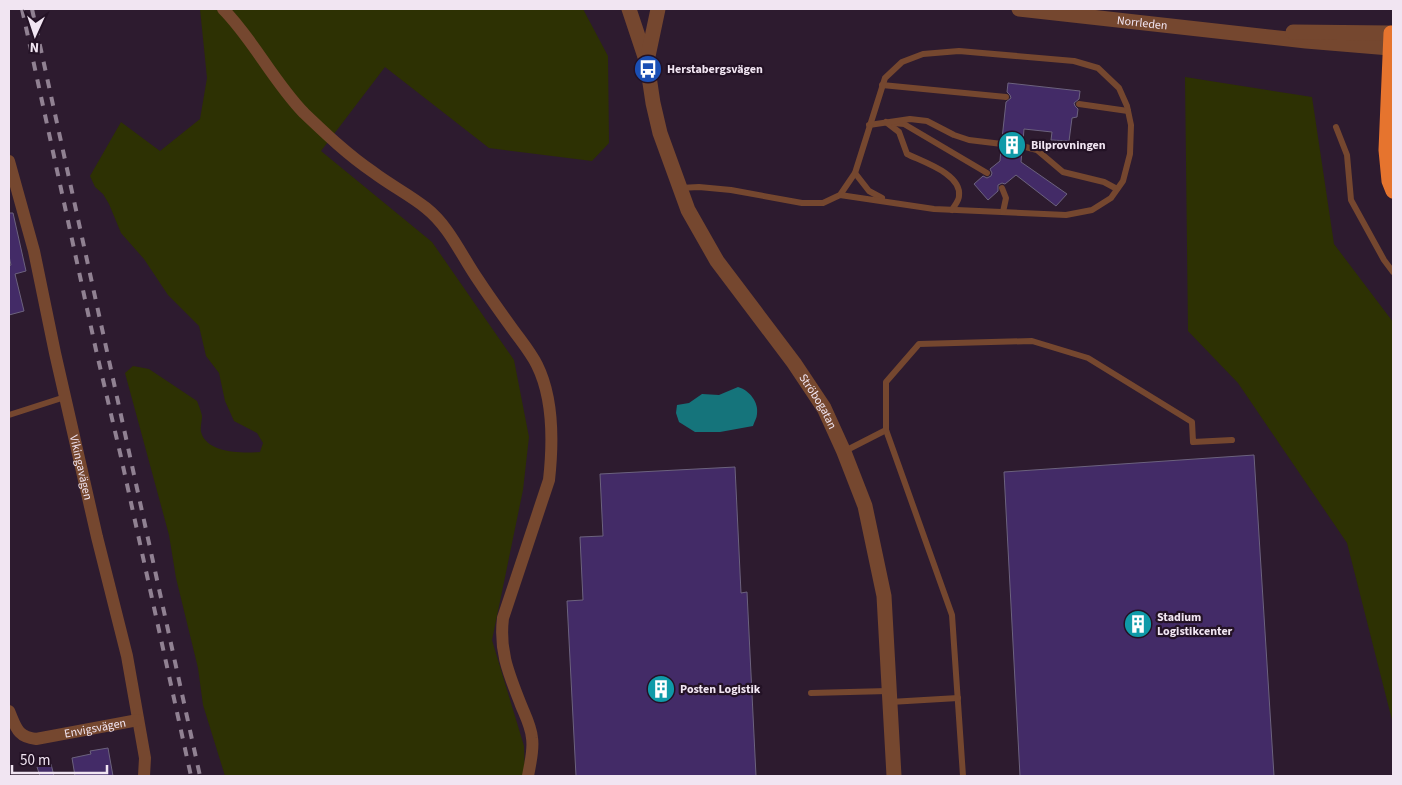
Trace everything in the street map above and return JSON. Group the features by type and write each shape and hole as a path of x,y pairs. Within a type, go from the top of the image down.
{"highway":[{"path":"1390,41 1386,150 1389,181 1393,192"}],"street":[{"path":"222,9 235,21 277,81 303,111 338,145 371,171 425,207 440,221 478,281 531,353 544,380 549,404 552,458 549,480 503,618 501,636 507,671 533,740 528,776"},
{"name":"Ströbogatan","path":"629,9 647,63 660,133 688,210 717,261 794,363 824,408 865,506 884,596 894,776"},
{"name":"Ströbogatan","path":"647,63 658,9"},
{"name":"Norrleden","path":"1019,9 1236,33 1315,31 1390,41"},
{"name":"Vikingavägen","path":"9,161 34,251 65,397 127,656 145,758 144,776"},
{"name":"Envigsvägen","path":"9,711 18,731 25,738 36,739 138,720"}],"lane":[{"path":"680,188 699,187 730,190 802,203 823,203 840,195 855,173 885,78 902,62 922,54 959,51 1074,61 1098,68 1119,88 1132,125 1130,154 1123,181 1111,198 1092,210 1066,215 934,209 840,195"},
{"path":"882,85 1006,97"},
{"path":"1079,104 1128,112"},
{"path":"869,125 910,119 927,121 954,135 969,140 1002,144"},
{"path":"886,122 904,124 987,173"},
{"path":"886,122 899,132 907,154 948,175 957,184 960,195 952,210"},
{"path":"1336,128 1347,155 1352,200 1384,260 1393,272"},
{"path":"1022,146 1037,150 1063,172 1104,182 1118,189"},
{"path":"855,173 869,191 887,201"},
{"path":"1002,188 1006,198 1003,212"},
{"path":"963,776 952,615 886,430 886,382 919,344 1032,342 1088,358 1192,422 1193,442 1232,440"},
{"path":"9,415 65,397"},
{"path":"844,452 886,430"},
{"path":"811,693 958,698"}],"shaded area":[{"path":"200,9 583,9 608,56 609,143 592,161 489,148 385,67 321,151 432,242 514,360 529,437 523,490 492,640 524,746 525,776 225,776 203,705 198,668 176,578 169,535 125,373 133,366 149,369 197,401 202,416 201,432 210,445 226,451 260,452 263,443 257,433 234,421 225,401 219,373 206,356 199,326 168,295 144,259 121,233 109,204 103,194 95,187 90,176 121,122 160,151 200,119 207,78"},
{"path":"1185,77 1312,97 1334,244 1393,322 1393,724 1347,543 1238,383 1188,331"},
{"path":"738,387 749,394 755,401 757,416 753,426 720,432 695,432 679,422 676,413 677,405 689,403 702,394 719,395"}],"building":[{"name":"Bilprovningen","path":"1008,83 1080,91 1079,99 1074,103 1078,109 1077,117 1072,118 1069,141 1051,140 1052,132 1024,129 1023,141 1017,145 1018,149 1022,151 1021,162 1067,194 1056,206 1016,175 1005,184 998,185 998,191 988,200 974,184 983,176 987,178 991,176 990,169 1000,161 1001,149 1007,145 1005,140 1002,139 1006,102 1011,98 1007,92"},
{"path":"9,213 13,213 26,271 15,274 24,311 9,315 9,266 11,265 9,256"},
{"name":"Stadium Logistikcenter","path":"1254,455 1274,776 1020,776 1004,472"},
{"name":"Posten Logistik","path":"735,467 741,593 747,592 756,776 576,776 567,601 583,600 580,537 603,536 600,474"},
{"path":"108,748 113,776 75,776 72,758 91,754 90,751"},
{"path":"51,764 54,776 40,776 37,767"}],"railway":[{"path":"22,9 191,776"},
{"path":"32,9 200,776"}],"place":[{"name":"Herstabergsvägen","path":"648,69"},
{"name":"Bilprovningen","path":"1012,145"},
{"name":"Stadium Logistikcenter","path":"1138,624"},
{"name":"Posten Logistik","path":"661,689"}]}
